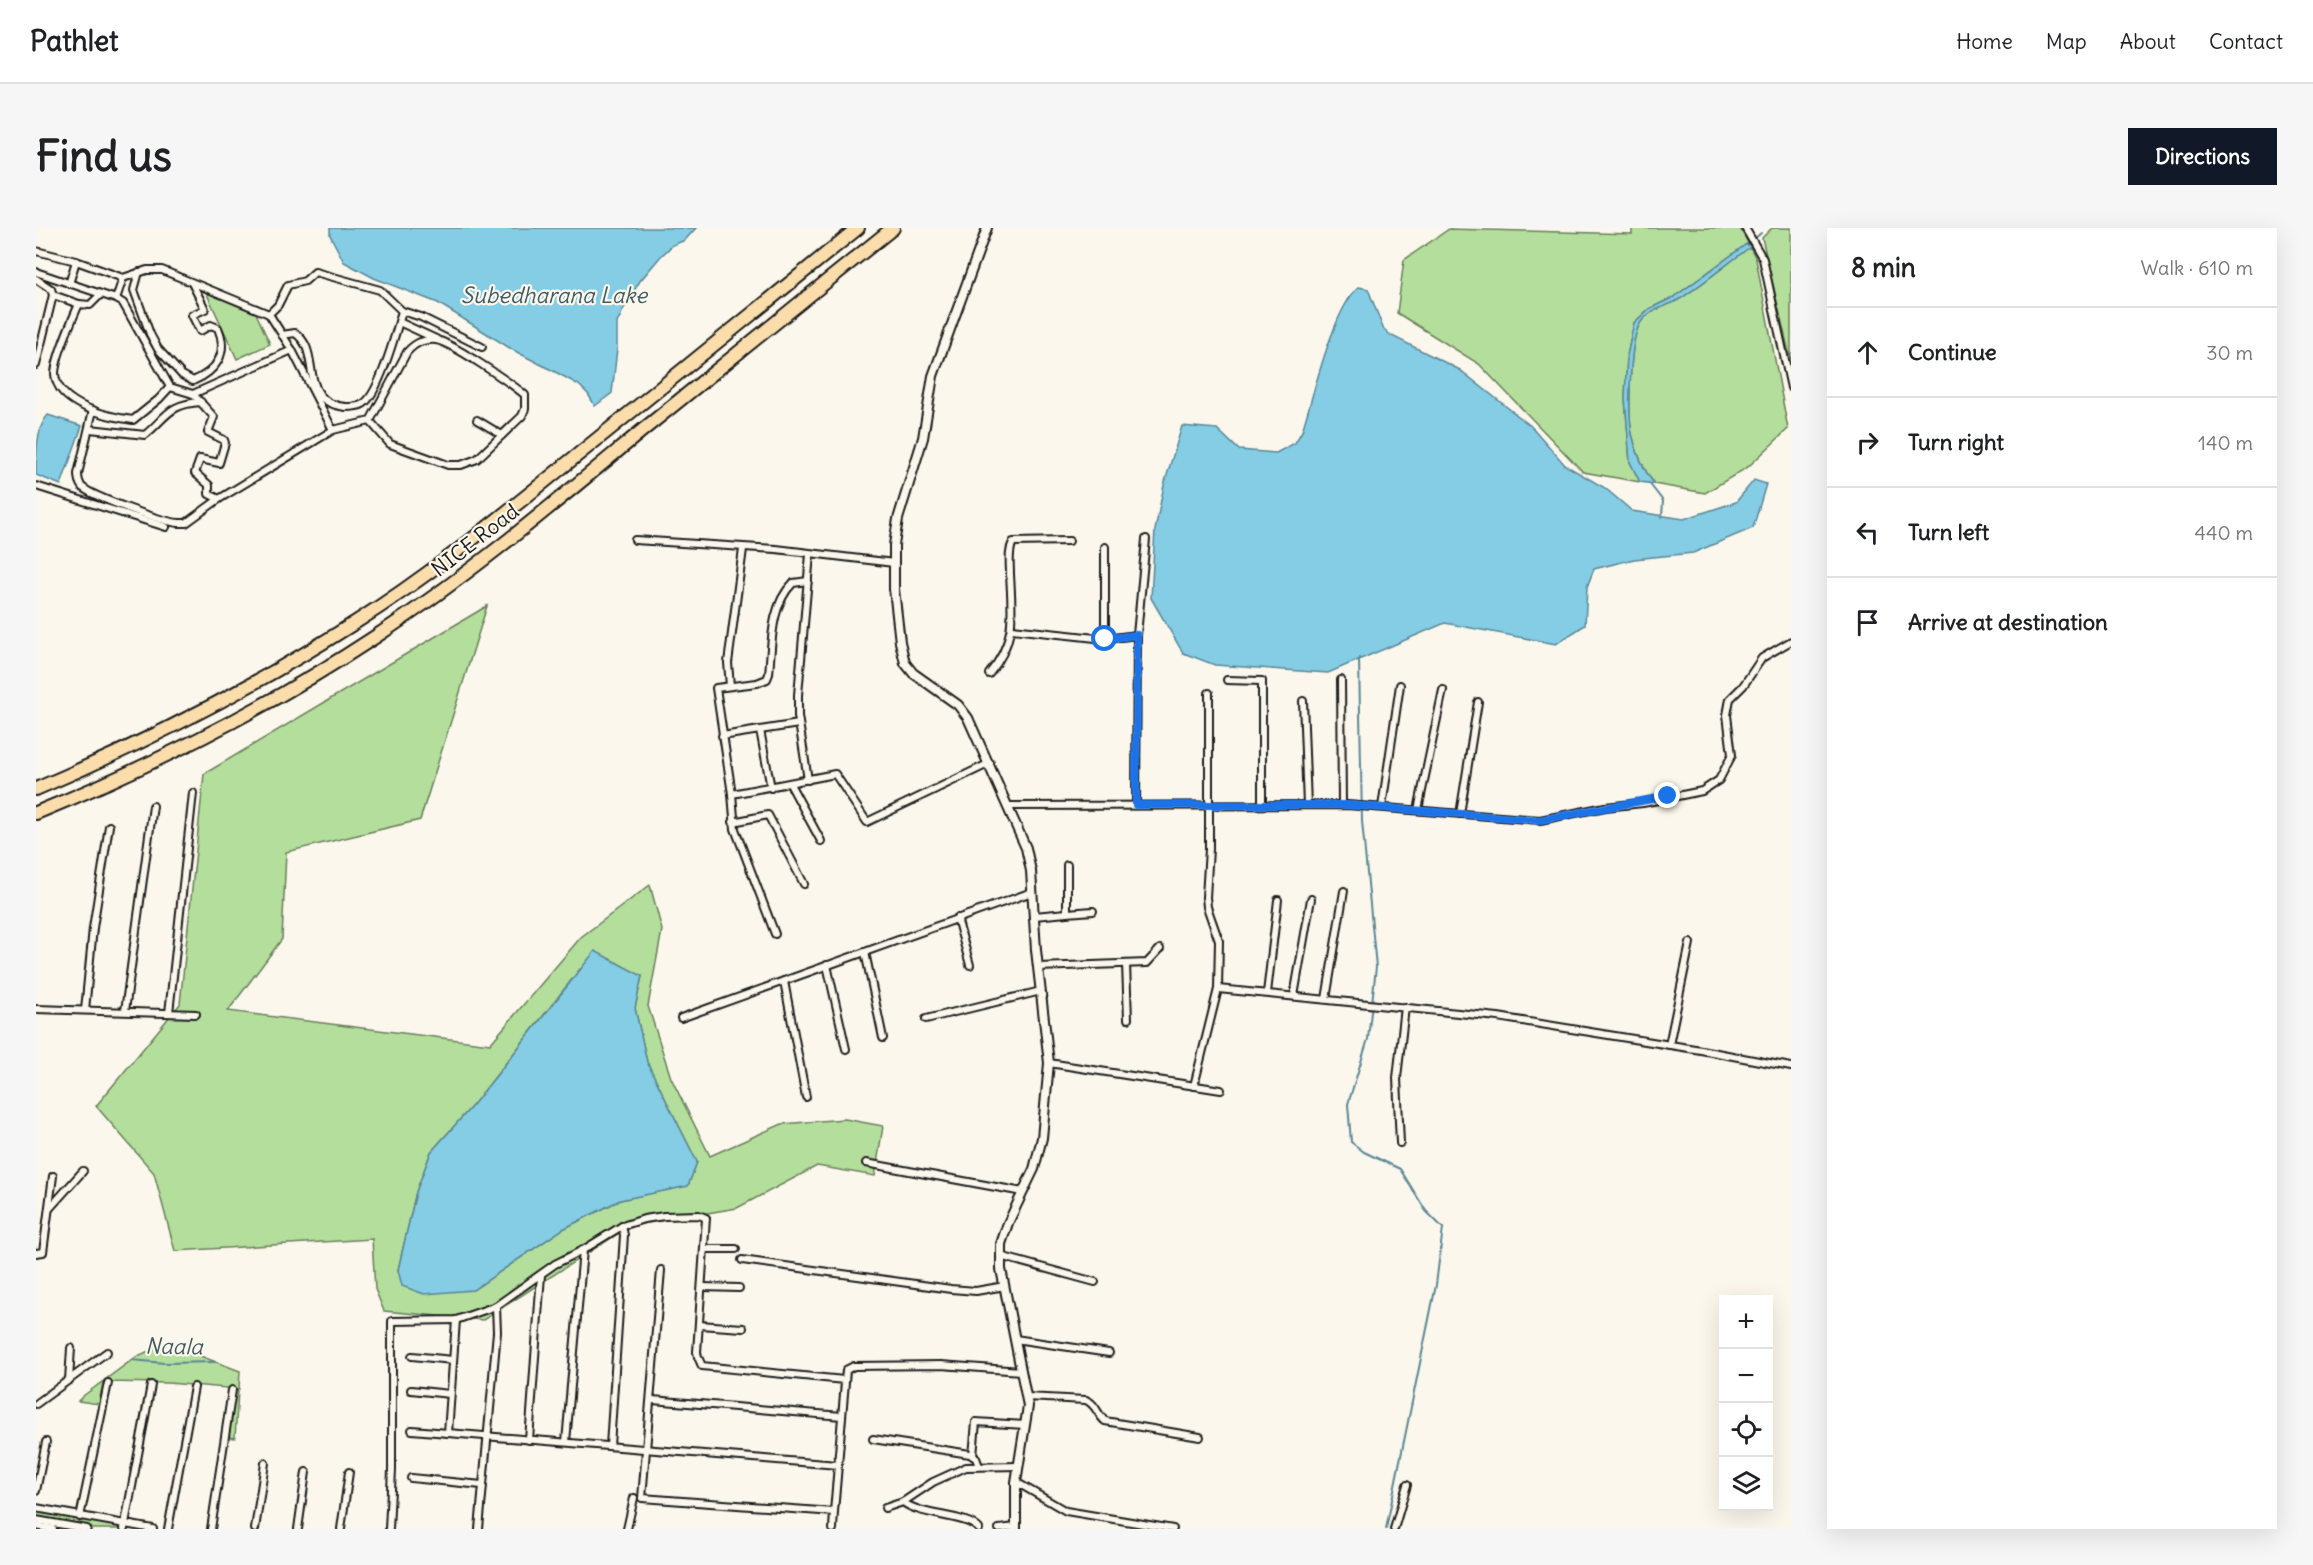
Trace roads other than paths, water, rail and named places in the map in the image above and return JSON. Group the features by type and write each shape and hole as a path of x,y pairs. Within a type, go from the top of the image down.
{"highway":[{"name":"NICE Road","path":"36,789 195,716 266,677 366,615 460,549 858,228"},
{"name":"NICE Road","path":"36,813 127,774 200,738 318,673 400,620 486,558 893,228"}],"street":[{"path":"987,228 933,376 923,438 898,519 894,563 900,642 905,663 913,673 958,705 968,718 1026,848 1032,892 1049,1063 1042,1138 1034,1169 1008,1223 1001,1244 1000,1256 1028,1406 1017,1482 1016,1528 999,1529"},
{"path":"1745,228 1763,259 1791,388"},
{"path":"36,251 75,261 123,278 139,272 162,270 269,314 292,350 333,430"},
{"path":"69,284 75,261"},
{"path":"36,272 123,303 170,387 192,394 214,417 208,432 222,438 225,443 219,463 200,459 195,473 208,484 209,495 219,499"},
{"path":"139,272 134,291 150,334 158,349 182,375 192,381 215,368 222,342 218,328 211,325 200,332 192,315 205,309 192,282"},
{"path":"269,314 278,305 288,285 305,281 315,272 380,290 402,310 421,317 482,348"},
{"path":"116,299 123,278"},
{"path":"36,279 51,289 53,294 36,365"},
{"path":"53,294 79,304 90,305 101,294"},
{"path":"79,304 60,354 55,375 64,395 93,410 116,418 133,420 170,387"},
{"path":"282,335 295,333 304,340 309,355 310,372 320,394 326,401 337,406 350,407 364,404 371,395 388,357 402,310"},
{"path":"370,422 390,444 448,465 461,465 477,459 522,416 525,409 525,395 506,380 437,340 399,322"},
{"path":"370,422 375,408 413,345 421,341 437,340"},
{"path":"192,394 292,350"},
{"path":"90,429 145,435 174,408 188,403 201,402"},
{"path":"93,410 78,478 83,488 101,498 179,524 186,522 219,499 333,430 370,422"},
{"path":"477,420 502,435"},
{"path":"36,486 166,527"},
{"path":"635,540 743,549 776,549 894,563"},
{"path":"1136,805 1137,635 1146,540"},
{"path":"989,674 1001,660 1012,629 1010,554 1013,542 1069,541"},
{"path":"1105,547 1105,639"},
{"path":"730,686 728,663 743,549"},
{"path":"808,780 799,724 798,695 810,554"},
{"path":"775,933 733,822 732,794 716,688 762,682 767,679 777,608 782,596 793,583 808,581"},
{"path":"1012,629 1105,639 1137,635"},
{"path":"1008,806 1356,805 1540,820 1702,791 1719,780 1732,755 1727,715 1730,699 1743,686 1762,658 1791,641"},
{"path":"1227,680 1262,681 1262,805"},
{"path":"1341,680 1342,805"},
{"path":"1382,807 1400,685"},
{"path":"1418,810 1443,690"},
{"path":"1194,1086 1218,989 1219,941 1207,907 1206,897 1209,849 1209,693"},
{"path":"1303,701 1307,805"},
{"path":"1460,814 1478,702"},
{"path":"722,736 799,724"},
{"path":"760,730 771,788"},
{"path":"732,794 835,774 867,822 990,763"},
{"path":"790,784 821,841"},
{"path":"169,1013 193,793"},
{"path":"125,1011 153,806"},
{"path":"733,822 768,815 804,884"},
{"path":"84,1010 93,928 109,826"},
{"path":"1067,864 1067,913"},
{"path":"1326,999 1344,891"},
{"path":"681,1018 1032,892"},
{"path":"1294,996 1311,899"},
{"path":"1267,993 1278,900"},
{"path":"1034,916 1093,911"},
{"path":"957,918 970,965"},
{"path":"1669,1045 1690,943"},
{"path":"1038,966 1147,963 1160,949"},
{"path":"865,952 883,1038"},
{"path":"1126,964 1128,1019"},
{"path":"827,965 846,1049"},
{"path":"784,981 806,1096"},
{"path":"1218,989 1498,1017 1791,1067"},
{"path":"926,1019 1041,991"},
{"path":"1400,1143 1397,1078 1405,1007"},
{"path":"36,1009 196,1014"},
{"path":"1049,1063 1221,1090"},
{"path":"866,1163 1023,1192"},
{"path":"49,1209 83,1172"},
{"path":"36,1253 43,1252 53,1176"},
{"path":"389,1529 392,1470 392,1321 456,1320 496,1306 555,1264 584,1250 622,1226 644,1219 703,1216 707,1222 699,1325 698,1358 702,1366 844,1380"},
{"path":"610,1446 624,1235 622,1226"},
{"path":"705,1249 736,1249"},
{"path":"566,1442 584,1250"},
{"path":"1000,1256 1095,1282"},
{"path":"742,1260 951,1289 976,1291 1005,1286"},
{"path":"662,1270 642,1498 834,1512"},
{"path":"529,1440 540,1275"},
{"path":"702,1287 739,1288"},
{"path":"479,1529 497,1332 496,1306"},
{"path":"448,1433 456,1320"},
{"path":"699,1325 743,1328"},
{"path":"1015,1339 1109,1353"},
{"path":"69,1380 71,1348"},
{"path":"36,1404 107,1352"},
{"path":"412,1356 453,1360"},
{"path":"833,1529 846,1370 854,1366 941,1365 1021,1371"},
{"path":"80,1517 108,1383"},
{"path":"125,1527 151,1385"},
{"path":"168,1529 194,1387"},
{"path":"210,1529 232,1390"},
{"path":"411,1390 450,1394"},
{"path":"1026,1397 1086,1400 1093,1403 1105,1421 1200,1437"},
{"path":"652,1400 842,1416"},
{"path":"979,1466 973,1456 976,1422 1025,1425"},
{"path":"412,1430 838,1465"},
{"path":"873,1440 973,1456"},
{"path":"36,1491 46,1442"},
{"path":"255,1529 265,1463"},
{"path":"885,1508 903,1502 951,1472 966,1467 1019,1466"},
{"path":"298,1529 306,1472"},
{"path":"341,1529 349,1472"},
{"path":"411,1478 482,1485"},
{"path":"1017,1482 1066,1510 1161,1529 1173,1529"},
{"path":"1394,1529 1407,1485"},
{"path":"627,1529 634,1498"},
{"path":"903,1502 916,1509 971,1523 979,1529"},
{"path":"36,1508 125,1527 153,1529"},
{"path":"36,1520 87,1529"},
{"path":"36,1526 54,1529"}],"water":[{"name":"Subedharana Lake","path":"330,228 696,228 685,240 673,245 661,256 640,281 627,302 617,323 617,349 612,393 595,406 579,385 513,350 438,303 374,278 344,262 330,235"},
{"path":"1748,243 1750,247 1698,287 1680,299 1649,314 1637,330 1630,376 1632,434 1638,454 1654,484 1640,482 1630,462 1625,398 1627,356 1634,323 1649,309 1674,297"},
{"path":"1359,287 1368,289 1383,328 1390,335 1460,370 1532,427 1565,465 1605,488 1632,511 1684,519 1736,502 1754,480 1766,484 1753,528 1693,553 1634,559 1594,569 1587,587 1585,625 1556,644 1445,623 1328,673 1215,665 1183,653 1151,598 1155,530 1164,485 1182,426 1217,429 1239,450 1276,453 1295,443 1302,431 1332,333 1350,298"},
{"path":"48,415 82,426 61,485 36,475 39,435"},
{"path":"595,951 642,976 635,1008 647,1062 697,1162 688,1186 620,1200 563,1229 473,1290 424,1294 402,1286 398,1270 416,1192 431,1152 473,1105"}],"waterway":[{"path":"1747,245 1761,233"},
{"path":"1649,483 1663,501 1662,517"},
{"path":"1359,658 1362,821 1376,967 1368,1039 1348,1104 1351,1142 1364,1152 1400,1169 1426,1211 1443,1228 1436,1285 1386,1529"},
{"name":"Naala","path":"131,1360 165,1363 216,1362"}]}
